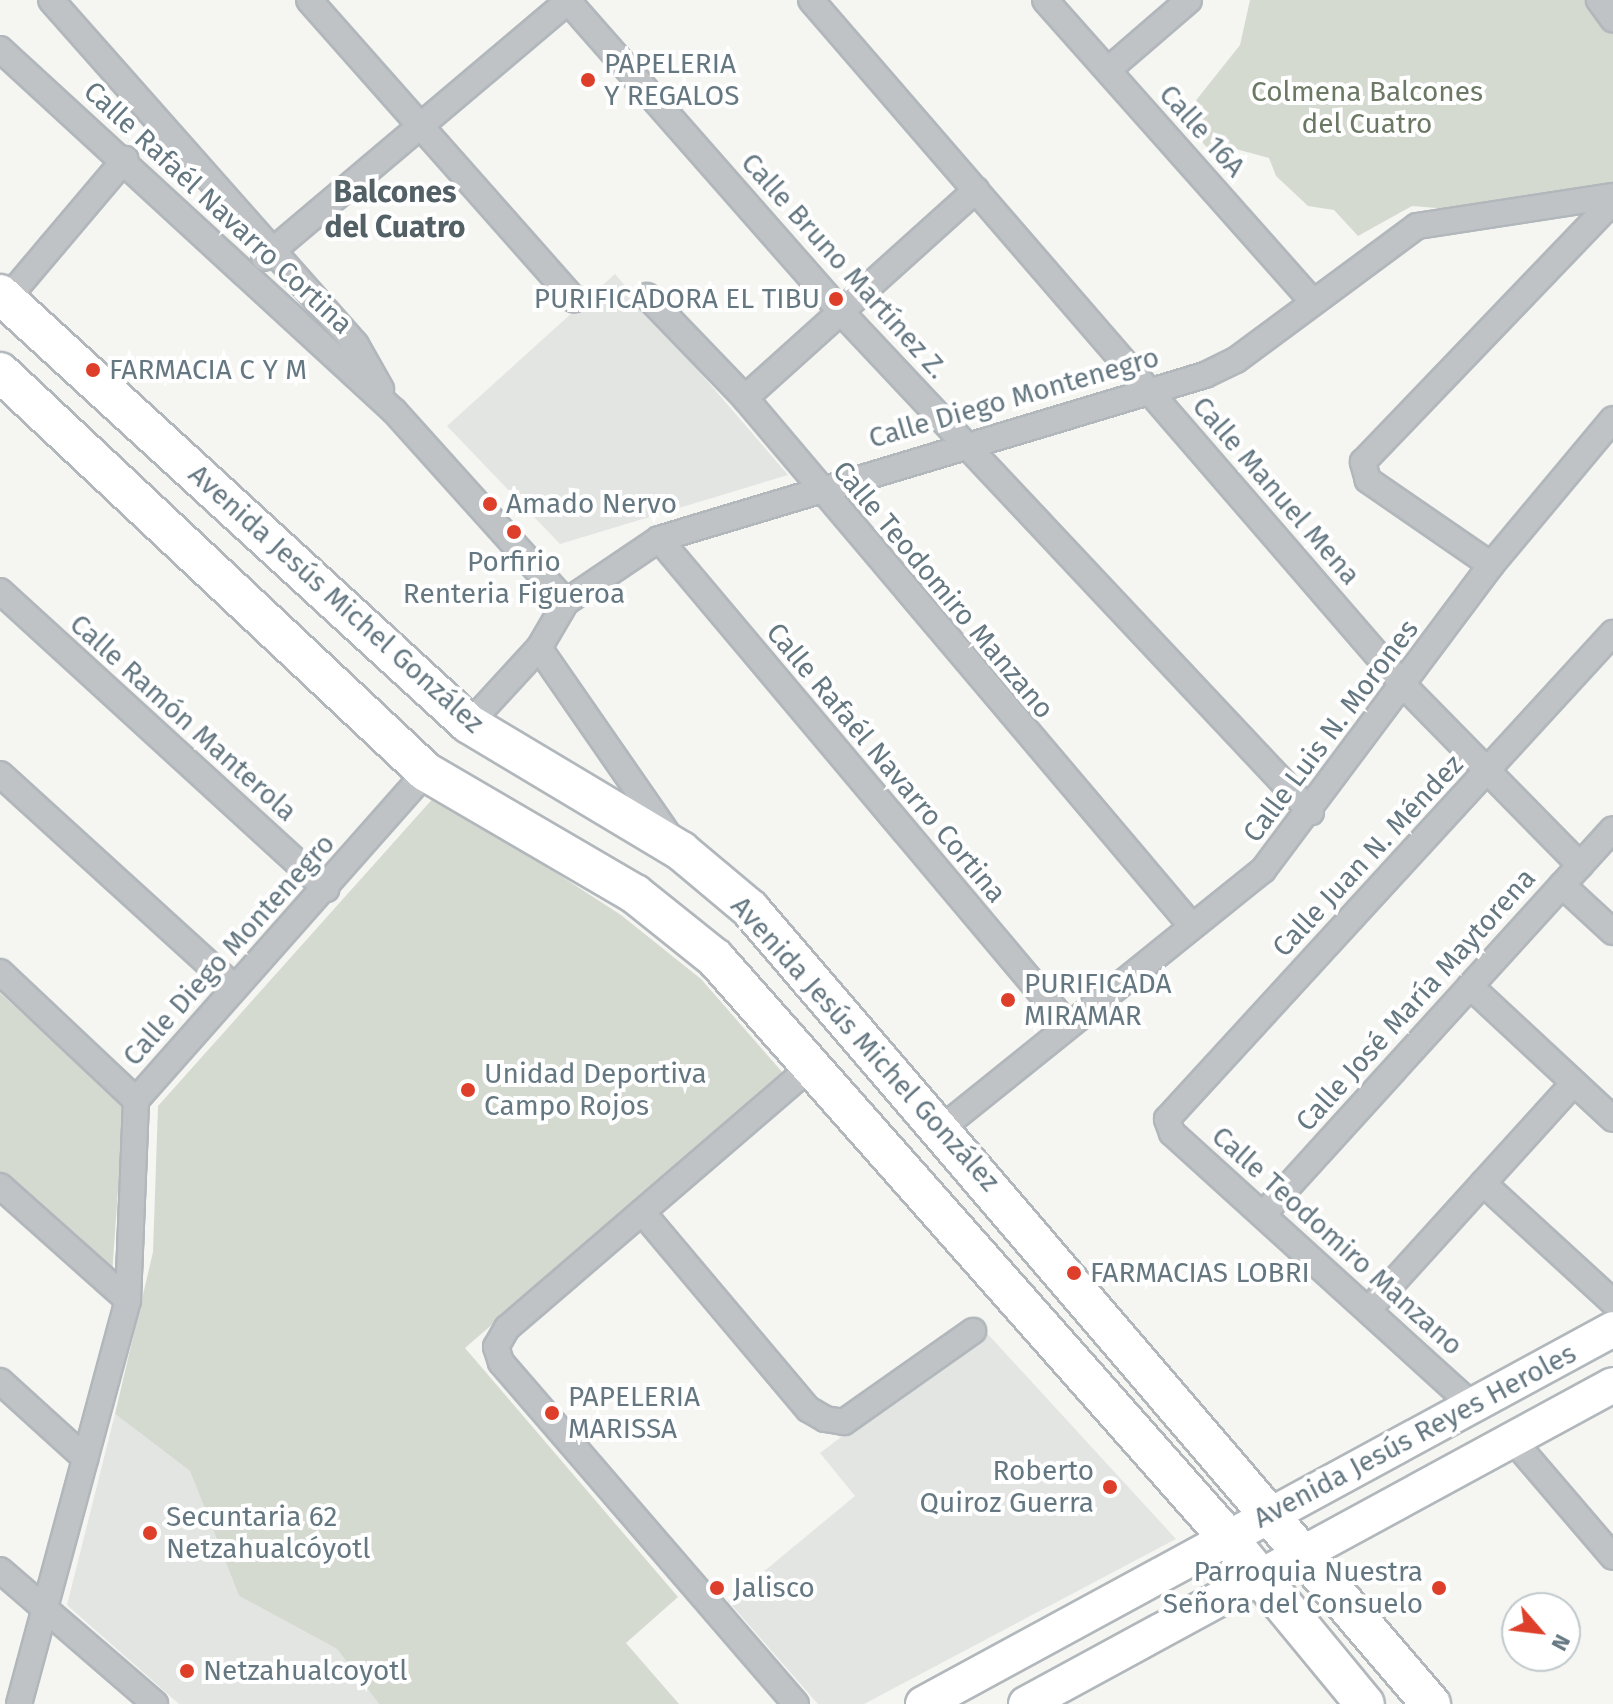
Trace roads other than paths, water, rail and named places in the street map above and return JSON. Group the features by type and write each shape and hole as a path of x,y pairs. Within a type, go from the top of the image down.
{"main road":[{"name":"Avenida Jesús Michel González","path":"2,296 469,724 681,851 750,909 942,1128 1431,1704"},
{"name":"Avenida Jesús Michel González","path":"0,372 426,772 635,894 715,958 1228,1538 1365,1704"}],"street":[{"name":"Calle Rafaél Navarro Cortina","path":"51,0 356,345 394,411"},
{"path":"309,0 574,300"},
{"path":"247,273 568,0"},
{"name":"Calle Bruno Martínez Z.","path":"568,0 842,313 1311,812"},
{"name":"Calle Manuel Mena","path":"811,0 1405,687 1487,774 1580,865"},
{"name":"Calle 16A","path":"1045,0 1313,302"},
{"path":"1108,70 1189,0"},
{"path":"1599,0 1613,19"},
{"name":"Calle Rafaél Navarro Cortina","path":"0,49 125,159 394,411 566,602"},
{"path":"2,296 125,159"},
{"path":"745,398 976,190"},
{"path":"1491,565 1368,480 1363,462 1613,198"},
{"name":"Calle Diego Montenegro","path":"469,724 539,648 566,602 659,539 1236,360 1417,226 1613,198"},
{"name":"Calle Teodomiro Manzano","path":"647,296 745,398 816,488 1191,925"},
{"name":"Calle Luis N. Morones","path":"942,1128 1263,870 1405,687 1491,565 1613,419"},
{"name":"Calle Rafaél Navarro Cortina","path":"659,539 1068,1025"},
{"name":"Calle Ramón Manterola","path":"0,591 326,889"},
{"name":"Calle Juan N. Méndez","path":"1167,1119 1487,774 1613,633"},
{"path":"539,648 681,851"},
{"name":"Calle Diego Montenegro","path":"19,1704 128,1300 136,1100 234,987 326,889 426,772"},
{"path":"0,774 234,987"},
{"name":"Calle José María Maytorena","path":"1265,1212 1613,829"},
{"path":"1562,885 1613,932"},
{"path":"0,972 136,1100"},
{"path":"1470,986 1613,1119"},
{"path":"796,1704 501,1362 496,1347 507,1328 810,1067"},
{"path":"1369,1309 1574,1083"},
{"name":"Calle Teodomiro Manzano","path":"1167,1119 1172,1133 1265,1212 1472,1405"},
{"path":"1483,1183 1613,1302"},
{"path":"0,1186 128,1300"},
{"path":"642,1212 808,1409 825,1419 844,1422 973,1331"},
{"name":"Avenida Jesús Reyes Heroles","path":"923,1704 1613,1329"},
{"path":"0,1381 85,1458"},
{"name":"Avenida Jesús Reyes Heroles","path":"1026,1704 1062,1696 1259,1576 1613,1385"},
{"path":"1512,1439 1613,1557"},
{"path":"0,1570 155,1704"}],"place":[{"name":"PAPELERIA Y REGALOS","path":"588,80"},
{"name":"PURIFICADORA EL TIBU","path":"836,299"},
{"name":"FARMACIA C Y M","path":"93,370"},
{"name":"Amado Nervo","path":"490,504"},
{"name":"Porfirio Renteria Figueroa","path":"514,532"},
{"name":"PURIFICADA MIRAMAR","path":"1008,1000"},
{"name":"Unidad Deportiva Campo Rojos","path":"468,1090"},
{"name":"FARMACIAS LOBRI","path":"1074,1273"},
{"name":"PAPELERIA MARISSA","path":"552,1413"},
{"name":"Roberto Quiroz Guerra","path":"1110,1487"},
{"name":"Secuntaria 62 Netzahualcóyotl","path":"150,1533"},
{"name":"Jalisco","path":"717,1588"},
{"name":"Parroquia Nuestra Señora del Consuelo","path":"1439,1588"},
{"name":"Netzahualcoyotl","path":"187,1671"}],"district":[{"name":"Balcones del Cuatro","path":"395,209"}],"park label":[{"name":"Colmena Balcones del Cuatro","path":"1367,108"}]}
